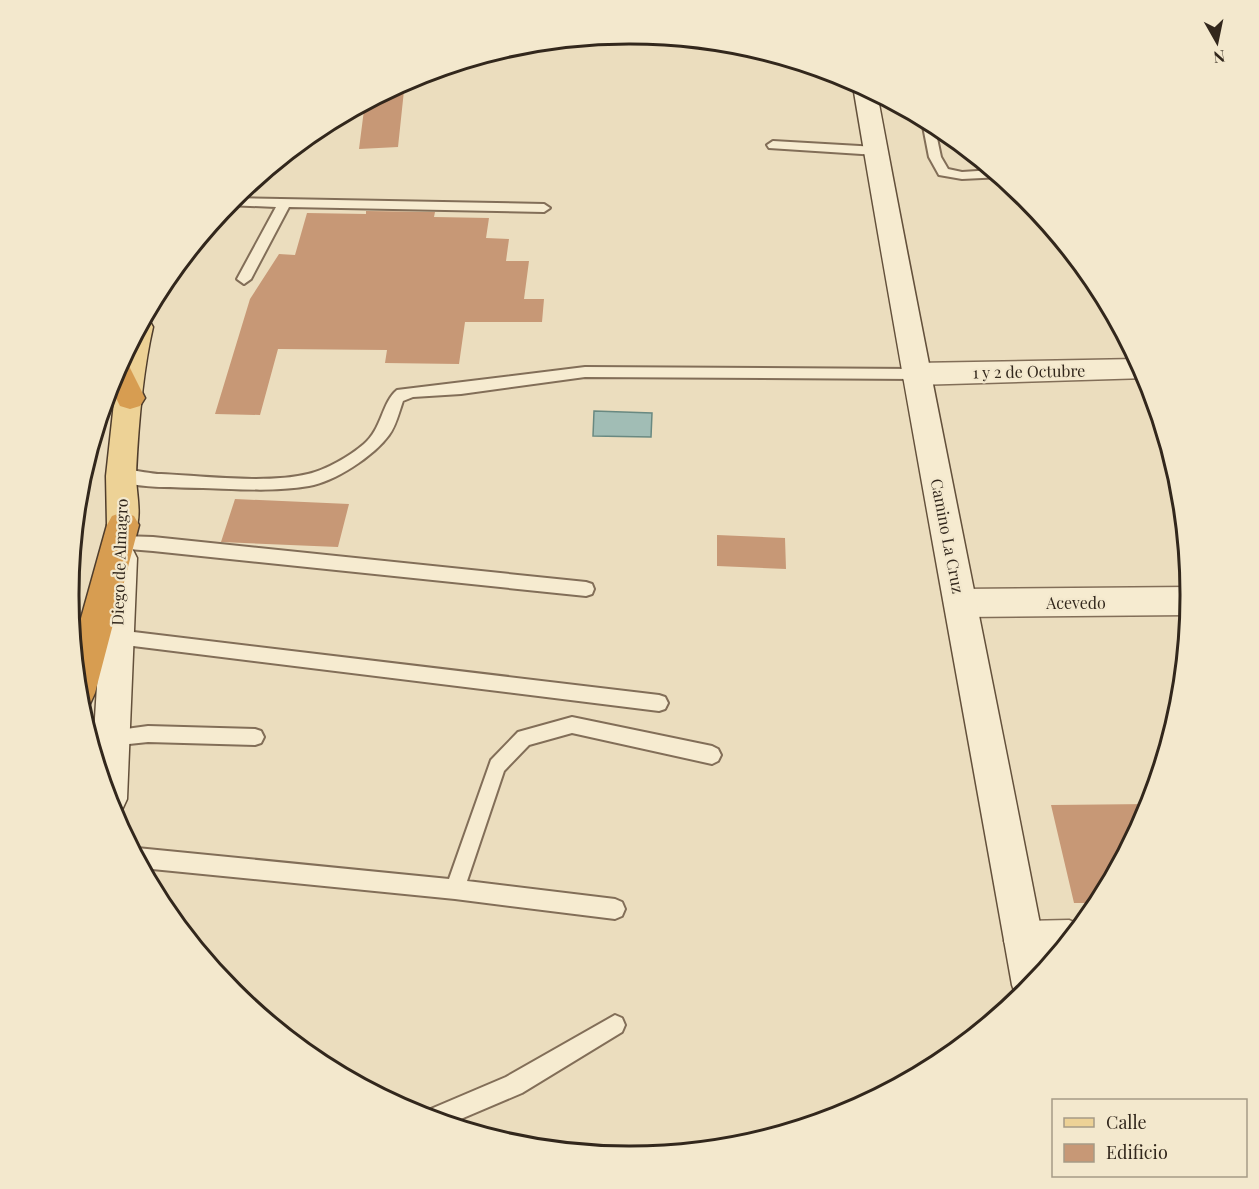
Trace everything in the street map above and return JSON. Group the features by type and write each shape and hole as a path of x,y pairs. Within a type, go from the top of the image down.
{"highway":[{"path":"122,380 130,398"},
{"path":"84,672 122,534"}],"main road":[{"name":"Diego de Almagro","path":"122,534 121,476 133,354"}],"street":[{"name":"Camino La Cruz","path":"866,97 915,374 961,603 1030,973"},
{"name":"1 y 2 de Octubre","path":"915,374 1132,369"},
{"name":"Diego de Almagro","path":"109,774 122,534"},
{"name":"Acevedo","path":"961,603 1180,601"},
{"path":"1024,940 1059,940"}],"lane":[{"path":"930,132 936,166 943,174 951,176 986,174"},
{"path":"773,145 877,151"},
{"path":"243,202 544,208"},
{"path":"244,279 285,202"},
{"path":"121,476 152,480 260,484 310,480 347,463 370,448 385,430 397,398 402,394 412,392 461,389 585,372 915,374"},
{"path":"122,534 153,544 586,589"},
{"path":"117,637 659,703"},
{"path":"455,889 497,766 524,738 572,725 712,755"},
{"path":"110,738 148,734 255,737"},
{"path":"146,859 455,889 615,909"},
{"path":"446,1114 514,1085 615,1025"}],"water":[{"path":"594,411 652,413 651,437 593,436"}],"building":[{"path":"404,92 398,147 359,149 364,112"},
{"path":"366,211 435,212 434,217 489,218 486,238 509,239 506,261 529,261 524,299 544,299 542,322 465,322 459,364 385,363 387,350 278,349 260,415 215,414 250,299 279,254 295,255 307,213 366,214"},
{"path":"235,499 349,504 338,547 221,542"},
{"path":"717,535 785,538 786,569 717,566"},
{"path":"1139,804 1107,870 1087,903 1074,903 1051,805"}]}
